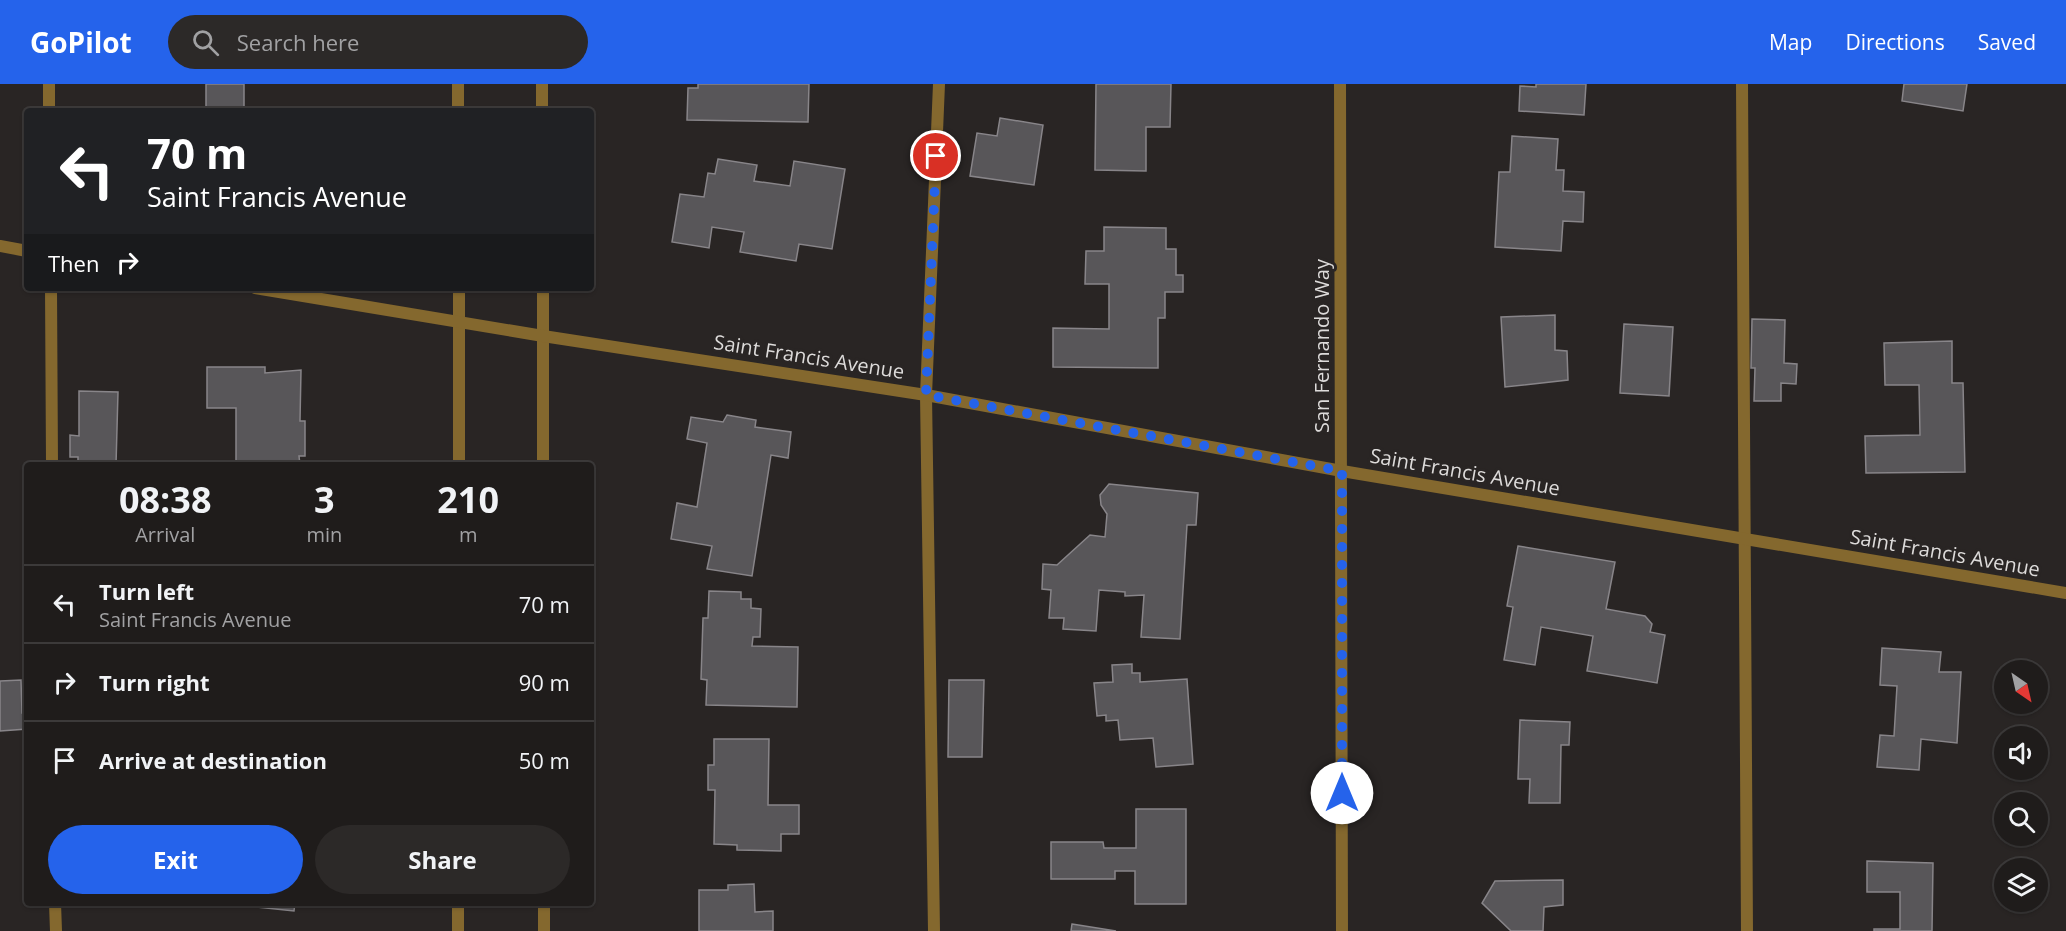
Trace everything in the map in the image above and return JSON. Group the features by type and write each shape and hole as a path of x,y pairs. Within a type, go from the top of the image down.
{"street":[{"path":"49,84 49,108"},
{"path":"458,84 458,108"},
{"path":"542,84 542,108"},
{"path":"934,931 926,395 939,84"},
{"name":"San Fernando Way","path":"1340,84 1342,931"},
{"path":"1742,84 1747,931"},
{"path":"0,246 24,250"},
{"path":"51,291 52,462"},
{"name":"Saint Francis Avenue","path":"274,291 543,336 926,395 1342,471 2066,593"},
{"path":"459,291 459,462"},
{"path":"543,291 543,462"},
{"path":"55,906 56,931"},
{"path":"458,906 458,931"},
{"path":"544,906 544,931"}],"building":[{"path":"206,84 244,84 244,108 206,108"},
{"path":"698,84 809,84 808,122 687,120 688,88 698,88"},
{"path":"1096,84 1171,84 1170,127 1146,127 1146,171 1095,170"},
{"path":"1536,84 1586,84 1584,115 1519,111 1520,86 1536,87"},
{"path":"1904,84 1967,84 1963,111 1902,101"},
{"path":"1000,118 1043,125 1034,185 970,176 977,133 997,136"},
{"path":"1512,136 1558,139 1556,170 1564,170 1563,191 1584,192 1583,222 1563,221 1561,251 1495,247 1499,172 1510,172"},
{"path":"718,159 757,165 754,181 790,186 794,161 845,169 832,249 799,244 796,261 740,252 744,232 712,227 709,248 672,242 680,194 704,197 708,173 715,174"},
{"path":"1104,227 1166,228 1166,249 1176,249 1176,275 1183,275 1183,292 1165,292 1165,318 1158,318 1158,368 1053,367 1053,328 1109,329 1109,284 1085,284 1086,251 1104,251"},
{"path":"1555,315 1555,350 1567,351 1568,380 1505,387 1501,317"},
{"path":"1752,319 1785,320 1784,363 1797,364 1796,384 1781,383 1781,401 1754,401 1755,368 1751,368"},
{"path":"1624,324 1673,327 1669,396 1620,393"},
{"path":"1952,341 1952,383 1963,383 1965,472 1866,473 1865,436 1920,435 1919,385 1885,385 1884,343"},
{"path":"207,367 265,367 265,373 301,370 300,421 305,421 305,456 299,456 300,462 236,461 236,408 207,408"},
{"path":"79,391 118,392 116,462 78,462 78,457 70,457 70,435 79,436"},
{"path":"727,415 756,420 755,427 791,432 788,458 771,455 752,576 707,569 712,546 671,539 677,503 697,507 707,443 687,439 691,417 723,422"},
{"path":"1109,484 1198,493 1196,525 1187,525 1180,639 1141,637 1144,595 1125,596 1125,592 1099,590 1096,631 1063,629 1064,618 1049,618 1051,590 1042,589 1043,564 1057,565 1090,535 1105,537 1107,514 1101,505 1100,495"},
{"path":"1518,546 1615,562 1606,609 1645,616 1652,624 1650,632 1665,635 1657,683 1587,671 1593,636 1541,627 1535,665 1504,660 1513,607 1507,606"},
{"path":"709,591 741,592 741,599 751,599 751,608 761,609 760,637 753,637 752,646 798,647 797,707 706,705 707,680 701,679 703,618 708,618"},
{"path":"1882,648 1941,652 1939,672 1961,672 1957,743 1921,739 1919,770 1877,767 1880,735 1894,736 1897,686 1880,685"},
{"path":"1132,664 1132,673 1140,673 1140,682 1187,679 1193,764 1156,767 1153,738 1120,740 1118,720 1106,721 1106,715 1097,716 1094,683 1113,682 1112,665"},
{"path":"21,680 24,729 0,731 0,681"},
{"path":"949,680 984,680 982,757 948,757"},
{"path":"1520,720 1570,722 1569,745 1561,745 1560,803 1529,803 1530,779 1518,779"},
{"path":"714,739 769,739 768,805 799,805 799,834 781,834 781,851 737,850 737,845 714,844 715,790 708,790 708,765 714,765"},
{"path":"1136,809 1186,809 1186,904 1135,904 1135,871 1115,871 1115,879 1051,879 1051,842 1103,842 1104,848 1136,848"},
{"path":"1867,861 1933,863 1932,931 1874,931 1874,929 1900,929 1900,892 1867,892"},
{"path":"1563,880 1563,905 1544,907 1543,931 1511,931 1482,903 1495,881"},
{"path":"754,884 755,912 773,911 773,931 699,931 699,890 728,890 728,885"},
{"path":"248,906 295,906 294,911"},
{"path":"1072,924 1116,931 1071,931"}],"route":[{"path":"936,156 926,395 1342,471 1342,793"}]}
